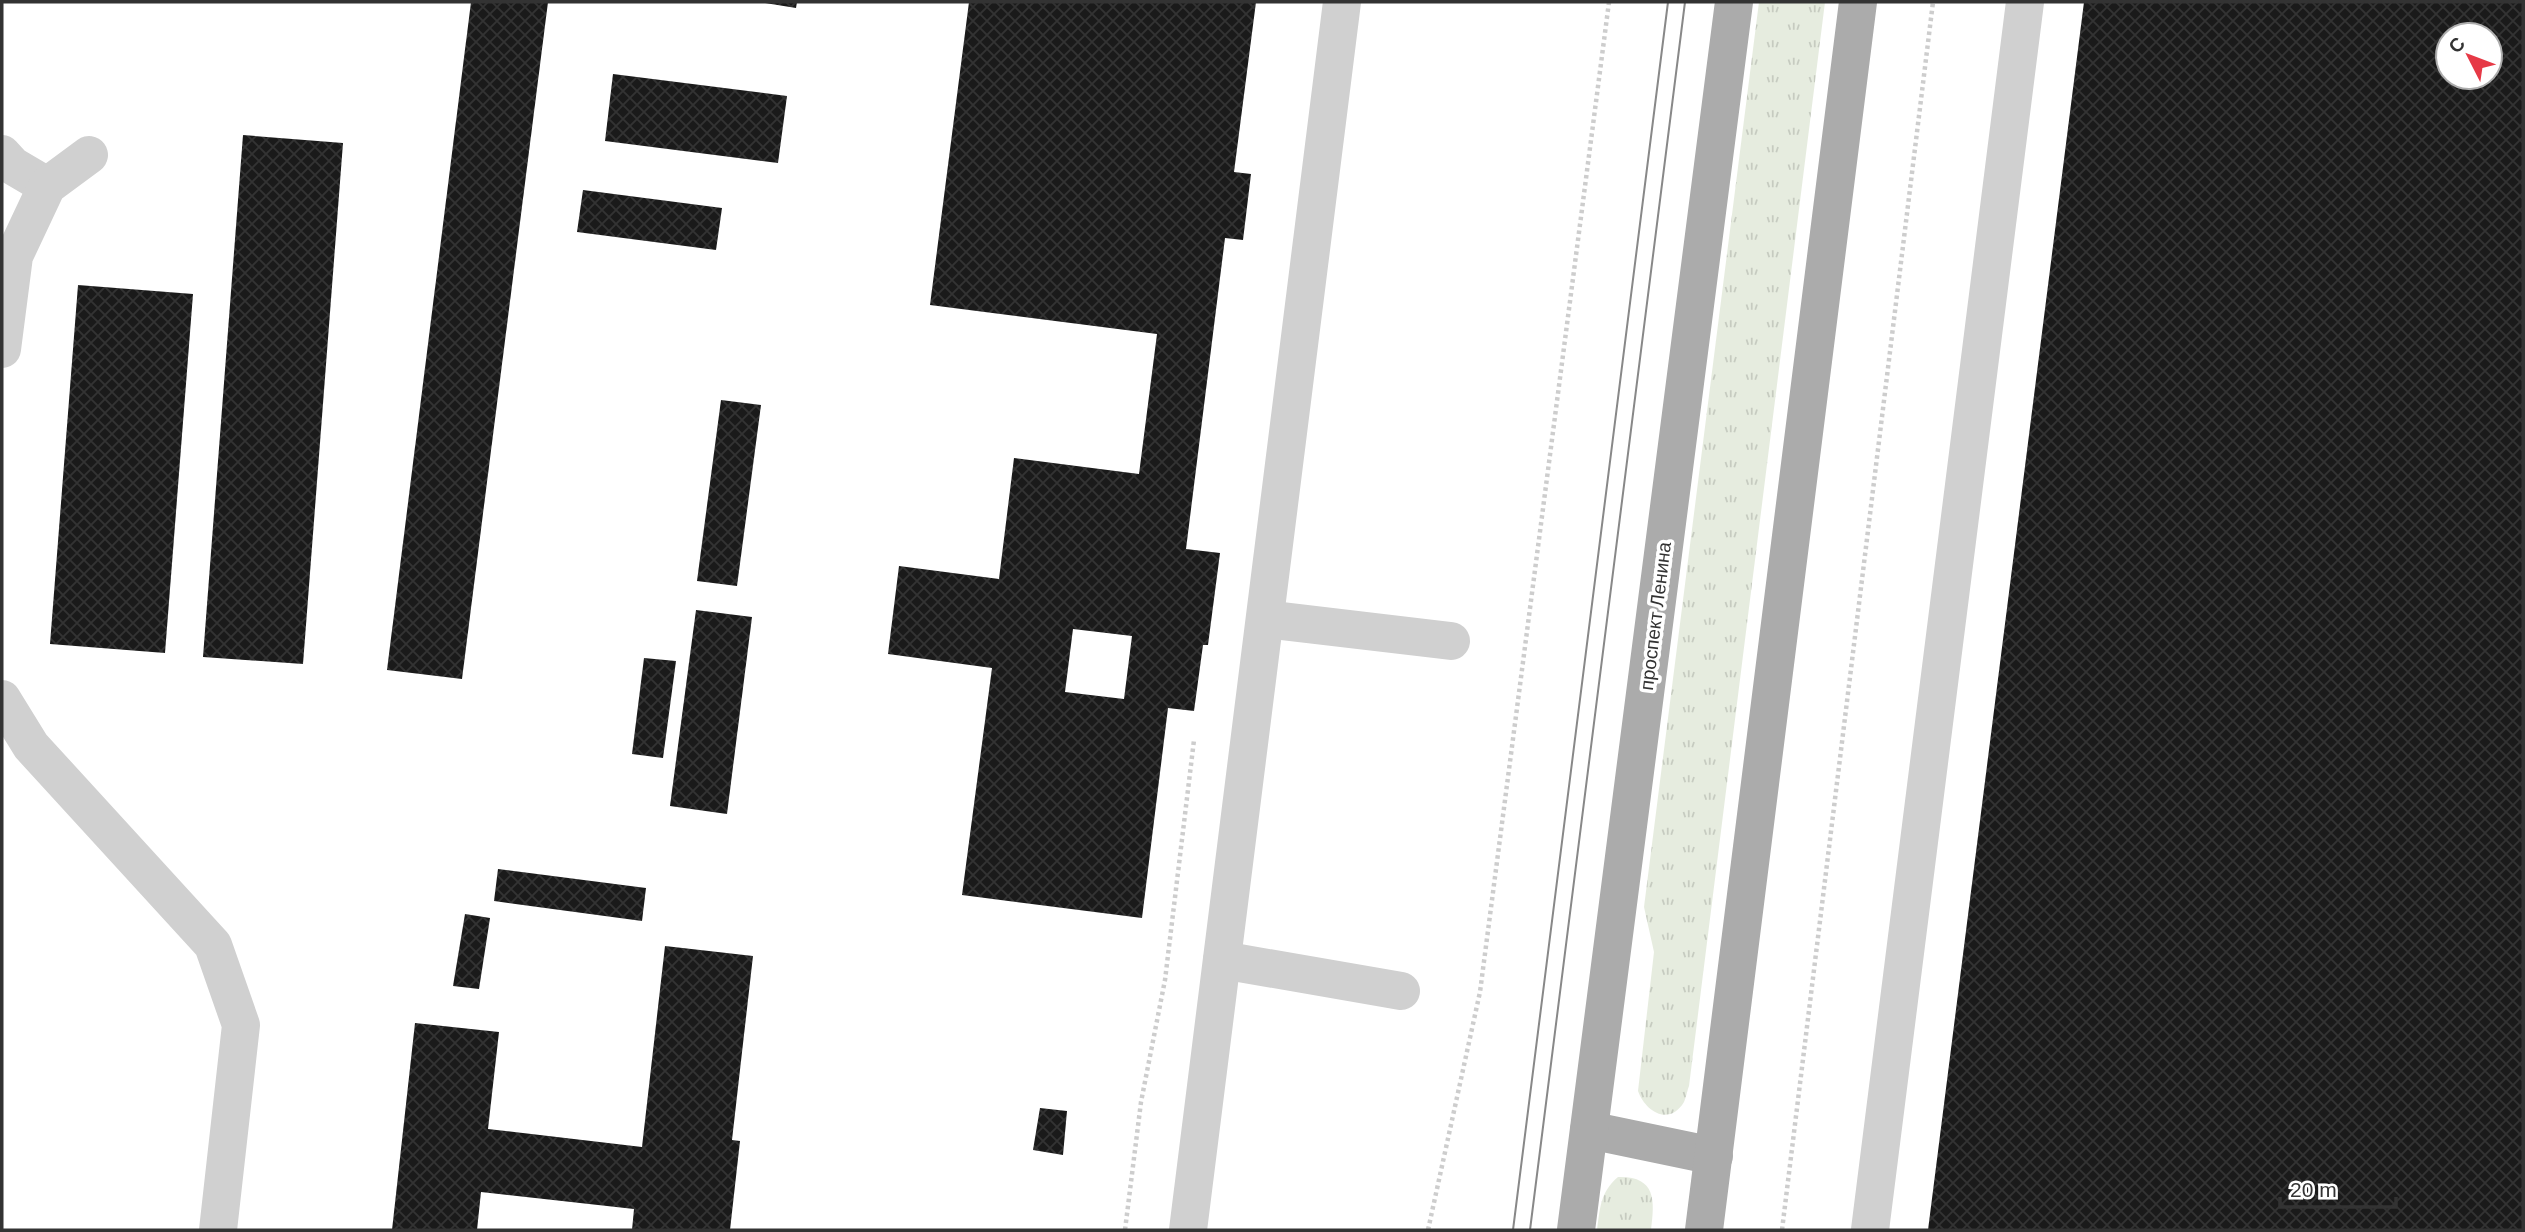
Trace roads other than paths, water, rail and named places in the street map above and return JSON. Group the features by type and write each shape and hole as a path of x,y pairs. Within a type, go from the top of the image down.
{"main road":[{"name":"проспект Ленина","path":"1576,1230 1734,2"},
{"path":"1704,1230 1857,2"},
{"path":"1589,1130 1714,1156"}],"lane":[{"path":"1188,1230 1342,2"},
{"path":"1870,1230 2025,2"},
{"path":"2,154 13,166 47,186"},
{"path":"2,349 14,256 47,186 89,155"},
{"path":"1265,619 1451,641"},
{"path":"2,699 31,746 213,945 241,1025 218,1230"},
{"path":"1222,960 1401,991"}],"tram line":[{"path":"1513,1230 1668,2"},
{"path":"1530,1230 1685,2"}]}
